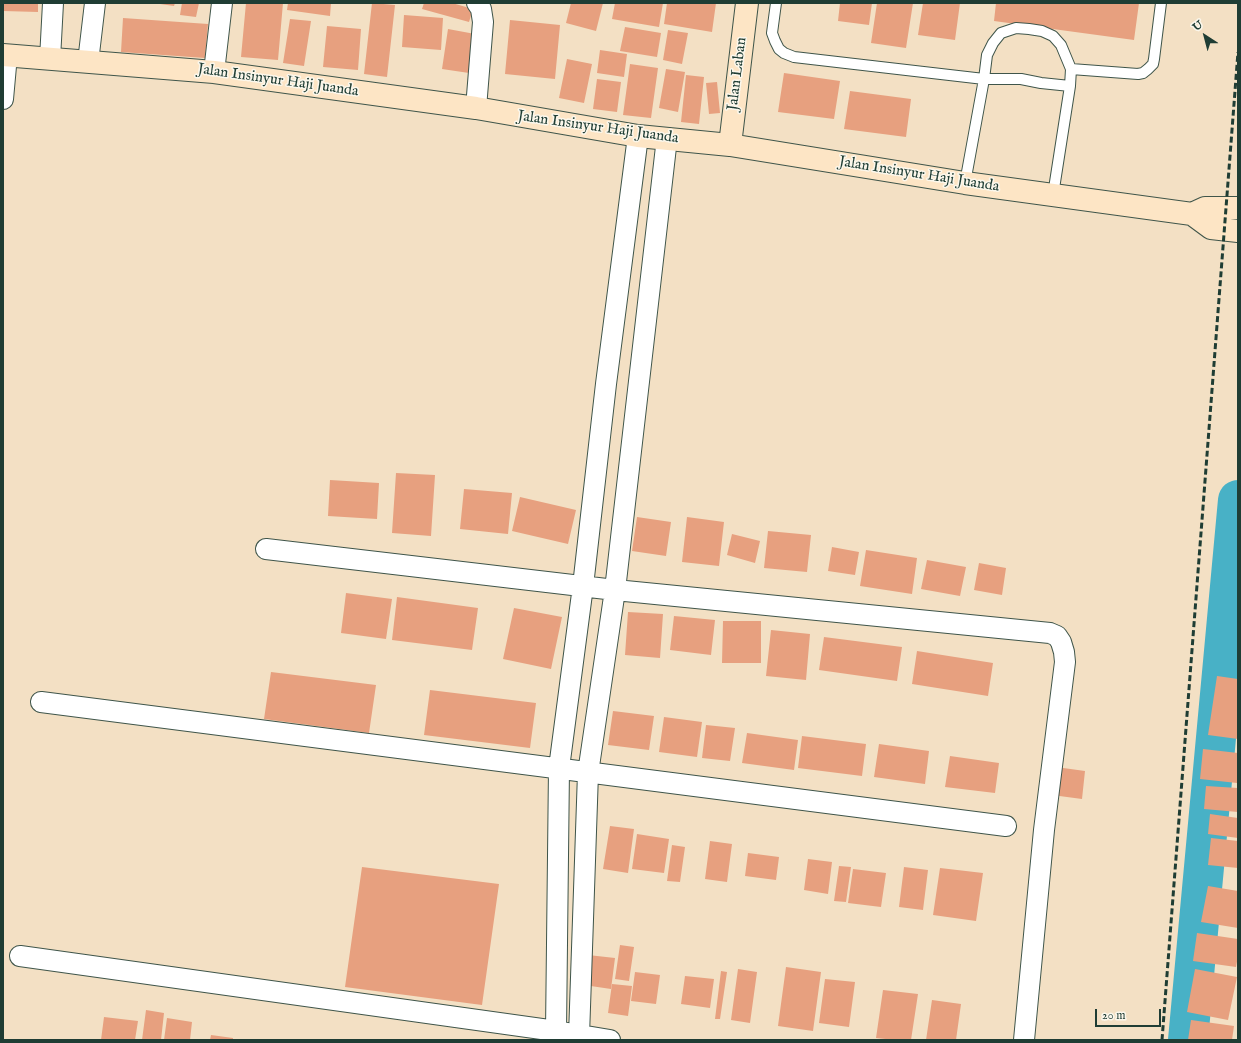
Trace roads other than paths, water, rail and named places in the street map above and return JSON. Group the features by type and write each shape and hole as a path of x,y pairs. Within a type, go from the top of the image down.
{"street":[{"path":"50,59 53,3"},
{"path":"88,62 95,3"},
{"path":"214,72 222,3"},
{"path":"476,108 483,22 481,9 477,3"},
{"name":"Jalan Laban","path":"730,145 747,3"},
{"path":"3,99 5,55"},
{"name":"Jalan Insinyur Haji Juanda","path":"5,55 214,72 476,108 638,136 730,145 965,183 1192,214 1211,228 1238,231"},
{"path":"553,1036 560,768 606,384 638,136"},
{"path":"578,1038 588,773 614,590 667,138"},
{"name":"Jalan Insinyur Haji Juanda","path":"1192,214 1205,208 1238,208"},
{"path":"606,384 638,389"},
{"path":"266,549 614,590 1050,632 1057,636 1062,642 1065,662 1044,830 1024,1040"},
{"path":"41,702 1006,826"},
{"path":"20,956 553,1036 610,1040"}],"lane":[{"path":"776,3 772,33 779,49 794,57 984,79 1021,79 1070,86"},
{"path":"1071,69 1138,74 1143,73 1153,64 1161,3"},
{"path":"965,183 987,55 1001,33 1016,28 1042,31 1053,36 1061,45 1071,69 1070,86 1053,195"}],"waterway":[{"path":"1188,1040 1238,500"}],"railway":[{"path":"1162,1040 1238,52"}]}
